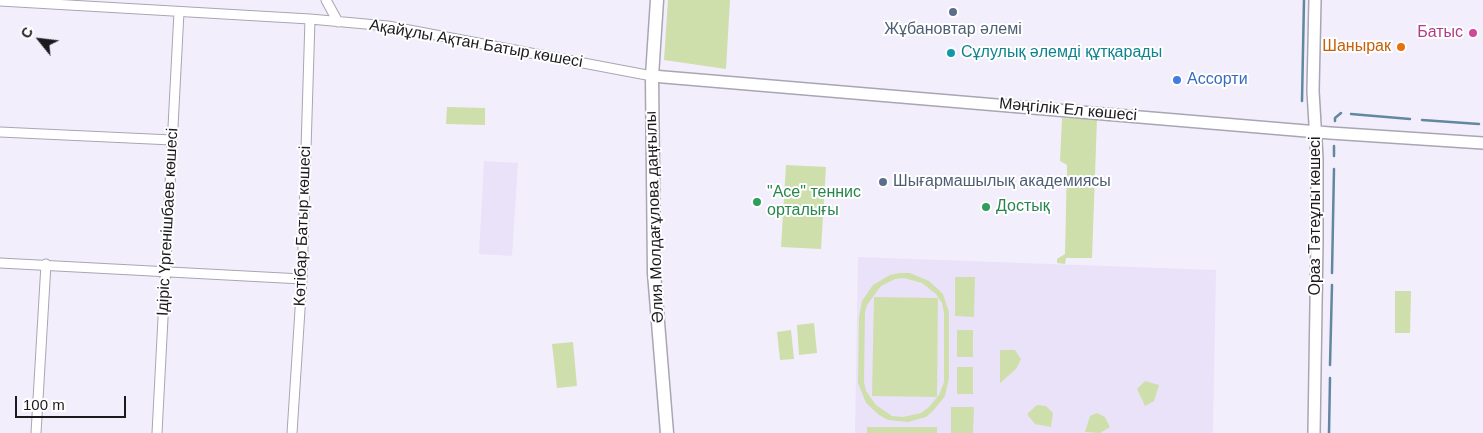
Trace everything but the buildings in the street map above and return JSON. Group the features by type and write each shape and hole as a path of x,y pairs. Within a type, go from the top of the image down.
{"main road":[{"name":"Әлия Молдағұлова даңғылы","path":"657,0 652,76 654,273 667,433"}],"street":[{"path":"326,0 338,22"},
{"name":"Ораз Тәтеұлы көшесі","path":"1314,433 1317,241 1316,132 1313,91 1315,0"},
{"name":"Ақайұлы Ақтан Батыр көшесі","path":"0,1 310,19 406,28 652,76"},
{"name":"Ідіріс Үргенішбаев көшесі","path":"157,433 179,12"},
{"name":"Көтібар Батыр көшесі","path":"292,433 302,279 310,19"},
{"name":"Мәңгілік Ел көшесі","path":"652,76 1316,132 1483,143"},
{"path":"0,132 172,140"},
{"path":"0,263 302,279"},
{"path":"36,433 46,264"}],"shaded area":[{"path":"484,161 518,163 512,256 479,254"},
{"path":"858,257 1216,270 1213,433 855,433"}],"green space":[{"path":"668,0 730,0 726,69 664,60"},
{"path":"447,107 485,108 485,125 446,124"},
{"path":"1062,118 1097,119 1092,258 1066,258 1065,264 1057,263 1057,259 1065,254 1067,165 1060,161"},
{"path":"786,165 826,167 821,249 781,247"},
{"path":"910,273 929,281 943,294 949,312 949,378 945,396 926,417 908,422 888,420 879,415 866,403 858,383 859,317 862,301 873,285 890,275","holes":["904,278 922,283 936,294 942,303 944,313 944,382 939,395 921,413 903,417 892,416 876,405 866,391 864,382 865,312 867,305 881,286 895,279"]},
{"path":"955,277 975,277 974,317 955,316"},
{"path":"1395,291 1411,291 1410,333 1395,333"},
{"path":"874,297 938,298 937,397 872,396"},
{"path":"814,323 817,353 799,355 797,325"},
{"path":"791,330 794,359 780,360 777,332"},
{"path":"957,330 973,330 973,357 957,357"},
{"path":"573,342 577,386 557,388 552,344"},
{"path":"1000,350 1015,350 1021,359 1016,369 1000,383"},
{"path":"957,367 973,367 973,394 957,394"},
{"path":"1145,381 1159,385 1154,401 1145,406 1137,389"},
{"path":"1037,405 1046,406 1053,413 1051,427 1035,424 1027,414"},
{"path":"951,407 974,407 973,433 951,433"},
{"path":"1097,413 1105,417 1110,427 1100,433 1085,432 1090,416"},
{"path":"867,427 937,427 937,433 867,433"}],"waterway":[{"path":"1302,101 1304,0"},
{"path":"1335,121 1335,118 1341,113"},
{"path":"1351,114 1410,119"},
{"path":"1422,120 1479,124"},
{"path":"1334,146 1334,156"},
{"path":"1332,273 1334,169"},
{"path":"1330,365 1332,285"},
{"path":"1329,433 1330,378"}],"place":[{"name":"Жұбановтар әлемі","path":"953,12"},
{"name":"Батыс","path":"1473,33"},
{"name":"Шанырак","path":"1401,47"},
{"name":"Сұлулық әлемді құтқарады","path":"951,53"},
{"name":"Ассорти","path":"1177,80"},
{"name":"Шығармашылық академиясы","path":"883,182"},
{"name":"\"Ace\" теннис орталығы","path":"757,202"},
{"name":"Достық","path":"986,207"}]}
